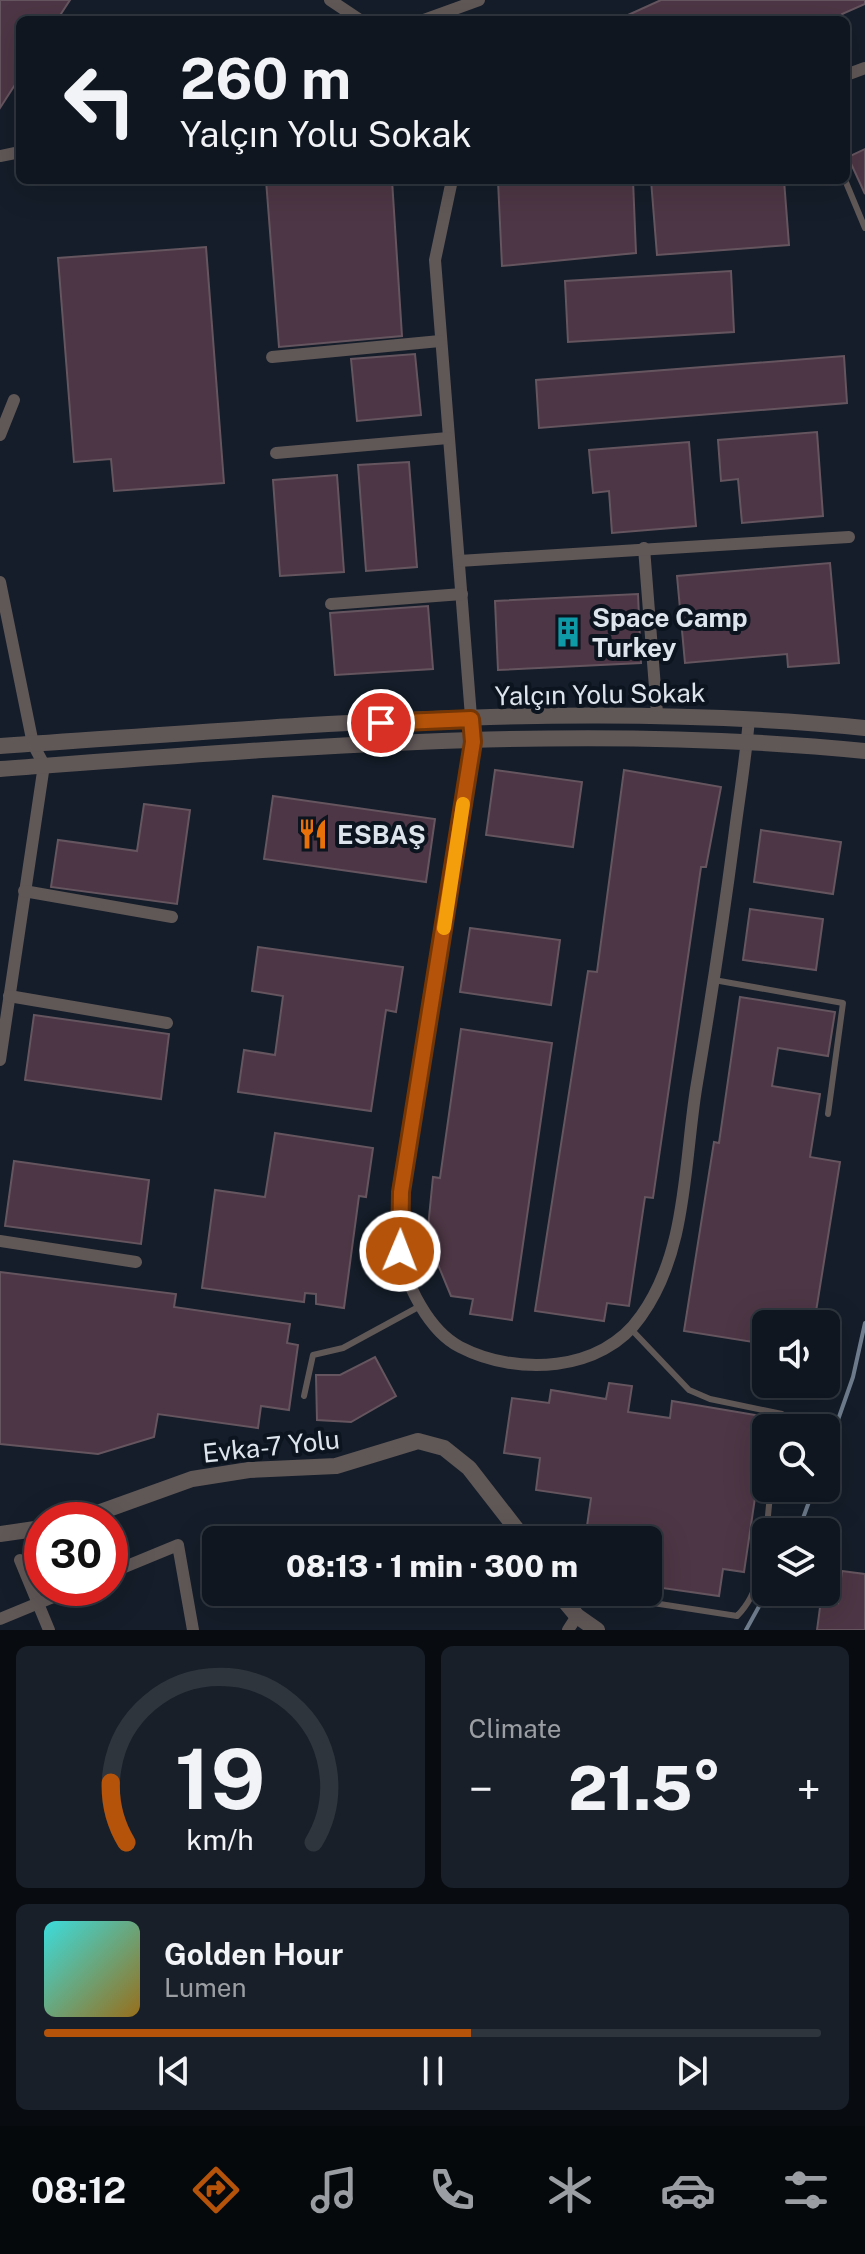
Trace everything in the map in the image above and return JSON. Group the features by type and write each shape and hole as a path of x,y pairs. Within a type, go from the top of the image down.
{"street":[{"path":"330,0 354,16"},
{"path":"435,16 479,0"},
{"path":"451,184 435,260 473,742 401,1192 400,1251 409,1284 433,1322 457,1345 503,1364 549,1365 580,1359 614,1343 630,1328 657,1290 669,1265 714,980 749,718"},
{"path":"272,357 440,341"},
{"path":"0,435 14,400"},
{"path":"276,453 448,438"},
{"path":"459,561 849,537"},
{"path":"644,548 657,713"},
{"path":"0,582 33,744 44,765 0,1060"},
{"path":"331,604 462,594"},
{"name":"Yalçın Yolu Sokak","path":"0,746 201,731 657,713 865,728"},
{"name":"Yalçın Yolu Sokak","path":"0,769 473,742 656,736 865,751"},
{"path":"24,891 172,917"},
{"path":"9,996 167,1023"},
{"path":"0,1241 136,1262"},
{"name":"Evka-7 Yolu","path":"128,1502 192,1479 249,1470 336,1466 418,1441 444,1448 469,1468 514,1526"},
{"path":"0,1534 24,1531"},
{"path":"128,1566 178,1545 193,1630"},
{"path":"20,1560 24,1569"},
{"path":"0,1619 32,1606"},
{"path":"40,1606 49,1630"},
{"path":"572,1623 597,1630"}],"lane":[{"path":"847,184 865,228"},
{"path":"714,980 843,1003 828,1114"},
{"path":"304,1396 313,1355 343,1348 422,1305"},
{"path":"630,1328 682,1386 710,1399 782,1414"},
{"path":"662,1604 737,1616 750,1603 759,1577 769,1502"}],"building":[{"path":"0,0 70,0 60,16 16,16 16,83 0,108"},
{"path":"661,0 865,0 865,4 843,16 626,16"},
{"path":"865,149 865,194 850,161 850,156"},
{"path":"266,184 392,184 402,336 279,347"},
{"path":"498,184 633,184 636,253 502,266"},
{"path":"651,184 784,184 789,245 657,255"},
{"path":"206,247 224,483 114,491 111,459 74,462 58,258"},
{"path":"731,271 734,332 568,342 565,281"},
{"path":"415,354 421,415 357,421 351,359"},
{"path":"844,356 847,403 539,428 536,380"},
{"path":"817,432 823,516 742,523 738,479 721,481 718,440"},
{"path":"689,442 696,526 612,533 609,491 593,493 589,450"},
{"path":"409,462 417,567 366,571 358,465"},
{"path":"337,475 344,572 280,576 273,480"},
{"path":"830,563 839,663 788,667 787,654 685,663 677,576"},
{"name":"Space Camp Turkey","path":"638,594 641,663 498,670 495,601"},
{"path":"428,606 433,669 335,675 330,613"},
{"path":"495,770 582,782 573,847 486,835"},
{"path":"624,770 721,787 706,867 701,867 653,1198 645,1197 629,1306 607,1303 604,1321 535,1311 588,971 597,972"},
{"path":"273,796 435,819 426,882 264,859"},
{"path":"144,804 190,810 177,904 51,887 58,840 137,851"},
{"path":"761,830 841,842 833,894 754,882"},
{"path":"750,909 823,919 816,970 743,960"},
{"path":"470,928 560,940 551,1005 460,992"},
{"path":"258,947 403,967 396,1012 386,1010 371,1111 238,1092 244,1050 275,1055 283,996 252,991"},
{"path":"740,997 835,1012 828,1056 778,1048 772,1086 820,1094 810,1157 840,1162 816,1310 752,1310 752,1342 684,1331 714,1142 719,1143"},
{"path":"34,1015 169,1034 161,1099 25,1080"},
{"path":"461,1029 552,1043 512,1320 470,1314 473,1299 451,1296 427,1238 433,1177 440,1178"},
{"path":"275,1133 373,1148 366,1197 359,1196 344,1308 316,1304 316,1294 305,1293 304,1302 202,1288 215,1190 265,1197"},
{"path":"14,1161 149,1180 141,1244 5,1226"},
{"path":"0,1272 176,1294 174,1307 290,1324 287,1343 298,1345 289,1410 261,1406 258,1428 158,1414 154,1437 98,1454 0,1444"},
{"path":"375,1357 396,1396 351,1422 317,1420 316,1375 340,1375"},
{"path":"609,1383 632,1386 628,1412 670,1418 672,1401 752,1414 754,1502 744,1572 723,1569 719,1596 662,1588 662,1526 587,1526 591,1498 536,1490 540,1458 504,1453 512,1398 549,1403 551,1390 606,1399"},
{"path":"842,1571 865,1574 865,1630 817,1630 820,1606 840,1606"}],"waterway":[{"path":"840,1414 853,1377 865,1323"},
{"path":"803,1518 809,1502"},
{"path":"746,1630 759,1606"}],"slow traffic":[{"path":"444,928 463,804"}],"place":[{"name":"Space Camp Turkey","path":"568,632"},
{"name":"ESBAŞ","path":"313,834"}],"route":[{"path":"381,723 471,719 473,742 401,1192 400,1251"}]}
